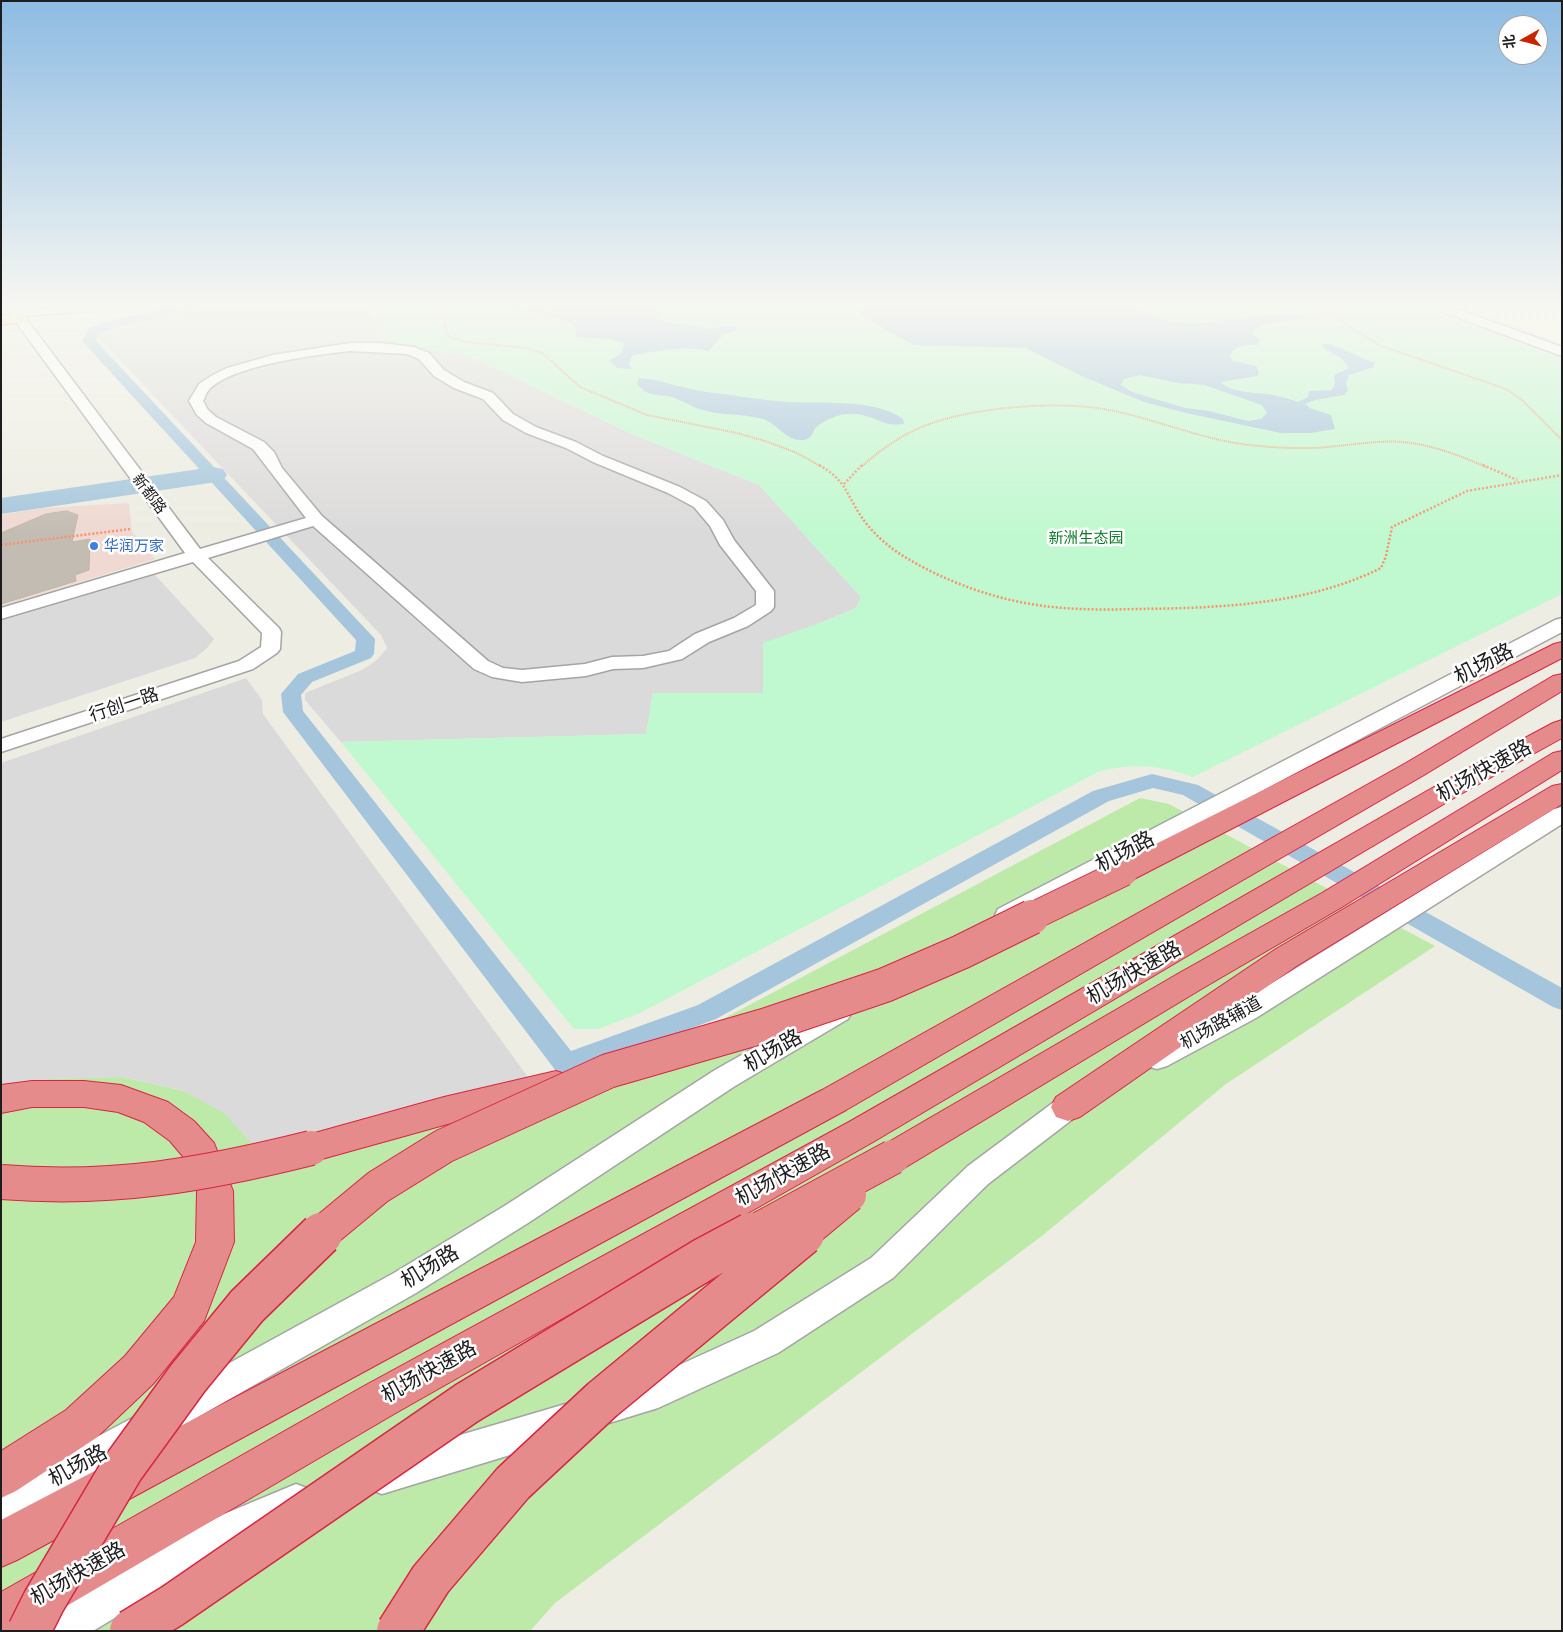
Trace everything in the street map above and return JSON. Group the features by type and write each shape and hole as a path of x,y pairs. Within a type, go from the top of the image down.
{"highway":[{"path":"1,1182 31,1185 102,1186 181,1178 245,1165 444,1111 608,1072 767,1025 885,985 961,952 1124,872 1205,821 1249,798 1562,649"},
{"name":"机场快速路","path":"1,1544 834,1100 1415,769 1562,681"},
{"name":"机场快速路","path":"1,1618 370,1405 861,1132 1450,789 1562,728"},
{"path":"1399,888 1562,759"},
{"path":"1068,1107 1287,956 1562,792"},
{"path":"132,1631 172,1606 467,1403 706,1258 893,1157 1192,980 1352,917"},
{"path":"29,1631 44,1600 122,1469 188,1378 247,1306 322,1233 378,1188 444,1146 608,1072"},
{"path":"1,1099 32,1094 84,1094 121,1099 156,1112 182,1131 201,1153 215,1191 214,1242 190,1308 139,1370 81,1424 1,1476"},
{"path":"398,1631 431,1579 512,1483 602,1400 893,1157"}],"street":[{"name":"新都路","path":"65,383 201,562 272,632 270,649 246,665"},
{"path":"211,383 203,388 196,400 199,411 217,424 250,439 265,449 272,459 275,469 316,528 481,665 499,673 522,676 557,674 586,670 612,663 643,662 676,655 702,638 741,622 766,607 764,591 726,541 717,524 700,504 674,490 532,430 508,417 488,396 457,383"},
{"path":"1,614 201,562 316,528"},
{"name":"机场路","path":"1249,798 1562,624"},
{"name":"行创一路","path":"1,746 246,665"},
{"path":"1399,888 1562,814"},
{"name":"机场路","path":"1,1508 405,1283 517,1214 742,1068 1022,907 1205,821"},
{"path":"56,1631 171,1563 237,1527 305,1499 496,1443 658,1392 766,1342 882,1268 978,1175 1068,1107"}],"path":[{"path":"576,383 580,387 646,415 737,433 797,453 824,468 844,484 860,515 876,533 903,556 933,573 977,590 1024,603 1076,610 1160,609 1246,604 1297,596 1362,578 1381,568 1386,556 1392,527 1424,510 1467,491 1562,475"},
{"path":"1489,383 1506,389 1522,400 1562,440"},
{"path":"844,484 856,469 881,450 924,426 984,411 1055,407 1096,408 1116,411 1206,438 1238,444 1302,448 1378,441 1427,446 1477,462 1518,481"},
{"path":"1,545 132,528"}],"shaded area":[{"path":"142,383 526,383 632,434 759,485 861,597 856,608 825,621 763,693 653,693 646,734 341,742 305,700 305,693 362,670 377,660 387,648 381,635"},
{"path":"129,503 132,532 155,559 1,606 1,515 41,508"},
{"path":"155,575 214,639 207,648 195,658 1,722 1,621"},
{"path":"246,678 262,700 263,714 528,1077 261,1155 224,1114 184,1091 121,1077 50,1079 1,1087 1,763"}],"green space":[{"name":"新洲生态园","path":"526,383 1562,383 1562,594 1193,777 1147,766 1112,768 1100,771 640,1013 598,1029 574,1029 341,742 646,734 653,693 763,693 763,643 856,608 861,597 759,485 632,434"},
{"path":"1140,798 1169,804 1435,946 1226,1084 1043,1235 555,1603 530,1631 1,1631 1,1087 50,1079 121,1077 184,1091 224,1113 262,1155 528,1077 555,1108"}],"water":[{"path":"665,383 698,391 787,402 863,405 891,412 903,419 904,424 888,424 860,414 839,415 826,420 815,428 810,437 805,440 799,440 789,437 763,419 710,412 675,398 649,393 637,384"},
{"path":"1099,383 1122,383 1121,385 1132,392 1185,408 1209,411 1248,421 1261,419 1267,413 1262,405 1204,385 1180,383 1221,383 1236,390 1274,395 1298,402 1308,397 1309,391 1332,390 1335,383 1346,383 1348,390 1344,395 1315,400 1305,404 1310,408 1331,415 1335,429 1310,433 1281,433 1144,402"}],"building":[{"path":"67,511 78,515 72,542 90,539 89,570 75,575 76,581 1,604 1,533 46,514"}],"waterway":[{"path":"128,383 366,639 364,654 305,678 291,694 293,712 566,1064 707,1012 1101,796 1152,781 1190,790 1562,1000"},
{"path":"1,506 213,475"}],"place":[{"name":"华润万家","path":"94,546"}]}
